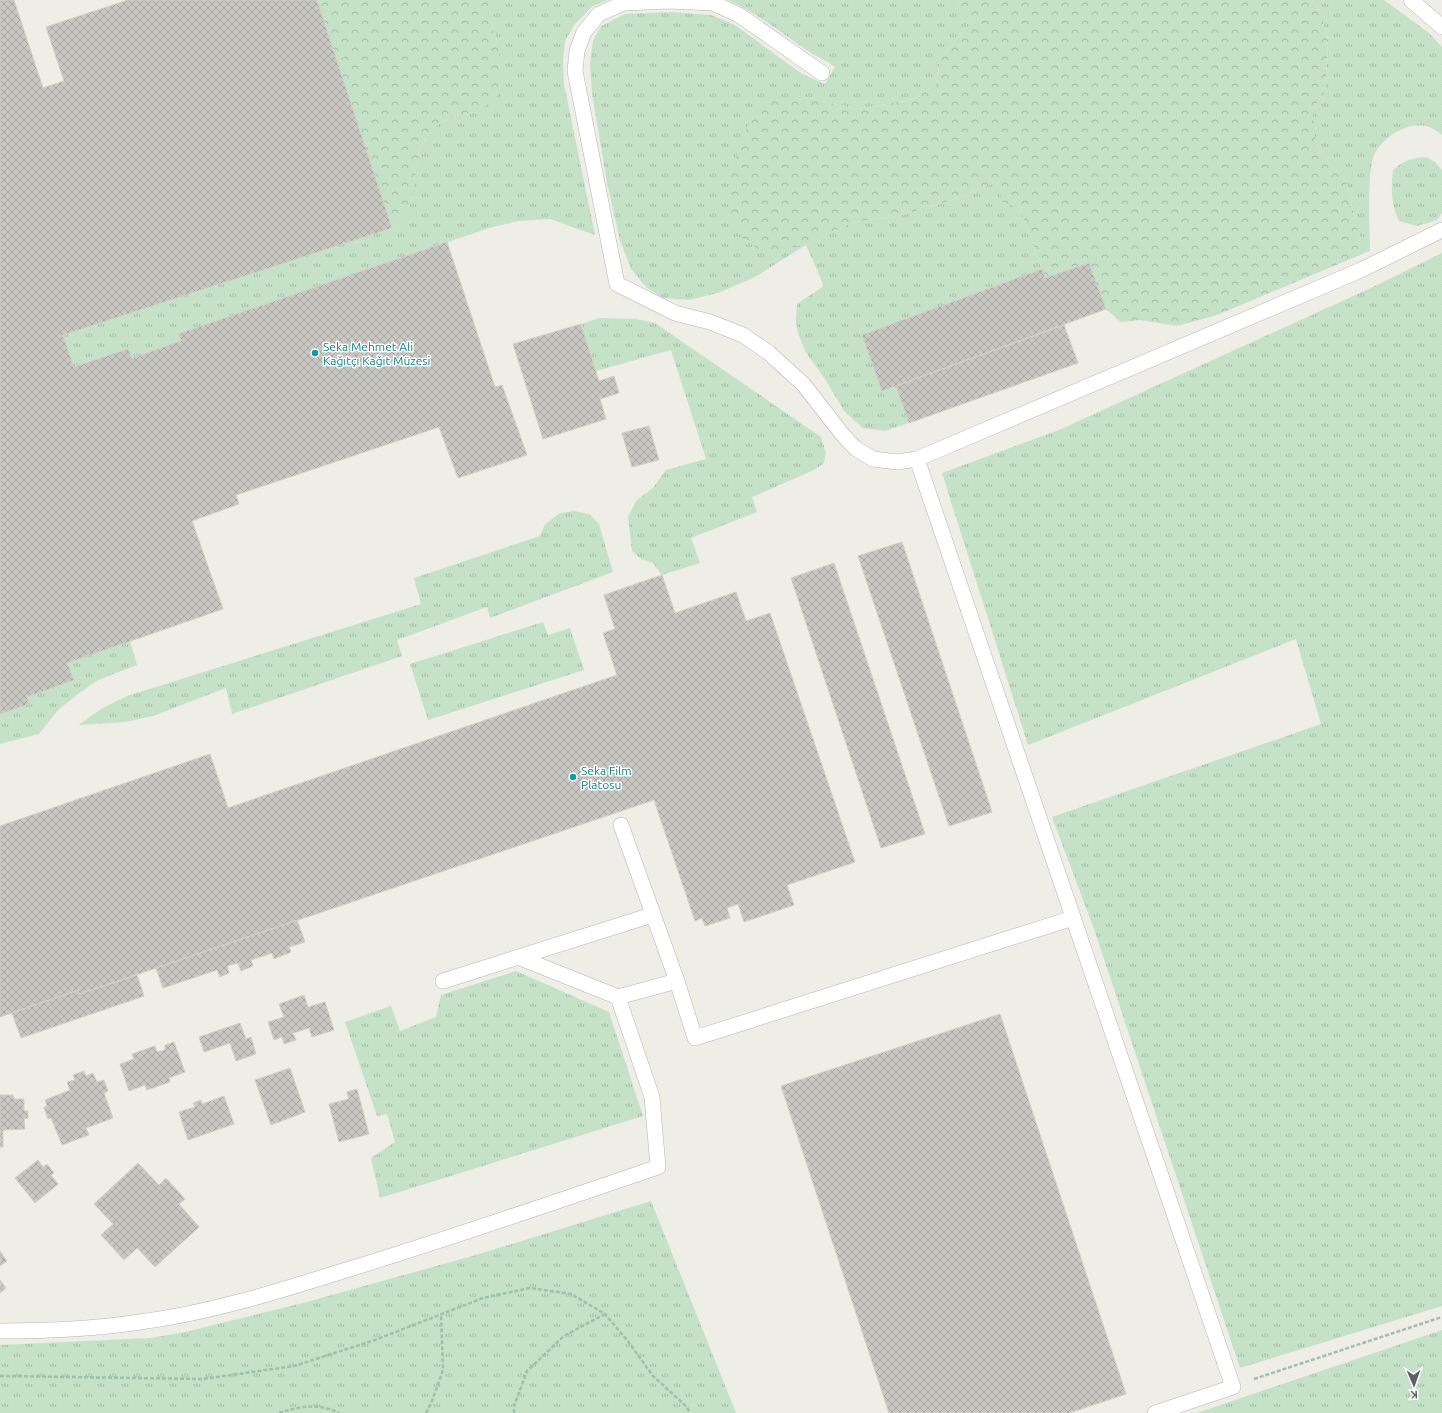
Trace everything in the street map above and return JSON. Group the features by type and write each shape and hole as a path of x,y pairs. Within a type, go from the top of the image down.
{"lane":[{"path":"1411,0 1436,18 1442,26"},
{"path":"822,73 739,15 713,3 669,1 624,3 599,14 584,32 577,51 575,71 617,284 675,313 710,322 742,335 769,353 804,385 842,434 855,448 874,459 897,462 917,458 1361,270 1442,230"},
{"path":"917,458 1233,1386 1155,1413"},
{"path":"621,825 696,1038 1073,918"},
{"path":"443,981 652,915"},
{"path":"518,957 618,997 677,981"},
{"path":"0,1331 53,1330 106,1326 172,1317 223,1306 384,1259 658,1167 652,1097 618,997"}],"path":[{"path":"0,1376 203,1379 294,1366 375,1340 484,1298 530,1288 571,1294 605,1314 627,1340 653,1376 687,1407 690,1413"},
{"path":"426,1413 443,1370 442,1314"},
{"path":"514,1413 514,1406 527,1371 564,1336 605,1314"},
{"path":"1233,1386 1442,1317"},
{"path":"279,1413 300,1406 329,1408 339,1413"}],"green space":[{"path":"317,0 491,0 491,22 498,45 502,74 497,99 475,112 451,116 433,128 419,149 411,202 405,216 392,228"},
{"path":"491,0 608,0 593,6 575,24 565,41 563,60 564,84 595,235 550,219 518,221 489,228 178,334 181,341 132,358 128,349 74,367 63,335 392,228 405,216 411,202 419,149 433,128 451,116 475,112 498,45 491,22"},
{"path":"728,0 958,0 961,17 971,23 940,59 936,85 910,100 856,109 805,97 806,245 753,278 718,293 689,300 663,298 646,287 631,269 620,240 607,183 592,93 590,63 593,41 601,26 625,14 671,12 711,15 735,25 802,74 825,84 835,67 808,51 759,17"},
{"path":"958,0 1312,0 1321,15 1328,39 1325,92 1313,109 1313,131 1320,152 1347,183 1358,232 1367,252 1217,315 1177,326 1139,320 1121,322 1106,309 1089,263 1045,278 1020,208 1003,203 997,182 949,201 899,216 851,223 806,245 763,252 743,239 730,210 730,172 751,118 778,98 805,97 856,109 910,100 936,85 940,59 971,23 961,18"},
{"path":"1312,0 1384,0 1429,33 1442,47 1442,135 1429,127 1420,125 1410,126 1384,141 1375,153 1370,173 1370,251 1367,252 1358,232 1347,183 1320,152 1313,131 1313,109 1325,92 1328,39 1321,15"},
{"path":"1426,157 1435,162 1442,170 1442,213 1437,220 1417,226 1399,221 1396,215 1392,196 1393,170 1408,160"},
{"path":"997,182 1020,208 1042,269 862,335 882,391 896,386 909,423 885,431 863,428 844,411 825,379 805,351 798,333 796,321 797,304 824,286 806,245 851,223 899,216 949,201"},
{"path":"1442,253 1442,1306 1240,1368 1094,929 1052,817 1321,724 1296,639 1028,745 942,473 1059,430 1373,287"},
{"path":"600,318 637,319 655,323 821,437 826,453 824,463 814,470 752,497 757,512 691,538 700,563 662,575 653,563 641,559 632,551 628,517 636,501 653,488 666,470 706,459 671,350 596,371 581,324"},
{"path":"574,511 589,514 599,524 613,572 490,618 487,607 397,640 402,656 232,714 226,688 153,716 125,722 79,725 101,709 127,696 421,604 414,578 540,536 545,524 560,513"},
{"path":"543,622 548,635 570,628 584,670 428,720 410,664"},
{"path":"130,641 137,665 98,680 78,694 58,710 39,734 0,744 0,714 29,704 27,697 74,680 67,663"},
{"path":"516,971 609,1012 643,1116 380,1198 371,1158 395,1142 387,1114 377,1116 345,1022 391,1006 400,1031 436,1017 441,995"},
{"path":"651,1201 736,1413 0,1413 0,1345 151,1338 185,1332 303,1303 476,1255"},
{"path":"1442,1330 1442,1413 1197,1413"}],"building":[{"name":"Seka Mehmet Ali Kağıtçı Kağıt Müzesi","path":"0,0 14,0 43,88 64,81 46,27 128,0 317,0 392,228 63,335 74,367 128,349 132,358 181,341 178,334 447,242 495,387 502,385 527,455 458,478 439,427 236,495 239,504 192,521 223,609 67,663 74,680 27,697 29,704 0,714"},
{"path":"1089,263 1106,309 882,391 862,335 1042,269 1045,278"},
{"path":"581,324 599,381 614,376 619,393 600,399 606,419 543,439 513,344"},
{"path":"1064,325 1078,363 909,423 896,386"},
{"path":"649,426 659,460 632,467 622,433"},
{"path":"902,542 992,812 949,826 858,556"},
{"path":"834,563 925,834 881,848 791,578"},
{"name":"Seka Film Platosu","path":"662,575 675,613 736,592 746,621 770,613 855,862 787,885 794,905 744,922 738,904 727,908 730,918 705,926 702,918 695,921 654,800 79,994 78,990 0,1017 0,826 210,754 228,808 617,675 603,633 615,629 604,595"},
{"path":"297,920 305,942 289,947 291,952 274,959 272,953 251,960 253,966 241,971 238,963 227,966 229,973 220,977 217,970 163,988 156,968"},
{"path":"137,975 144,996 21,1038 12,1013 78,990 79,994"},
{"path":"304,995 308,1007 325,1002 334,1030 312,1037 309,1028 293,1033 296,1040 284,1044 282,1037 274,1040 268,1022 284,1017 279,1004"},
{"path":"1000,1014 1126,1394 1069,1413 889,1413 781,1086"},
{"path":"240,1023 246,1039 251,1037 256,1054 236,1061 230,1043 204,1052 199,1037"},
{"path":"174,1042 185,1072 169,1078 170,1082 147,1090 145,1085 129,1091 120,1064 134,1059 132,1054 155,1046 157,1052 165,1050 165,1045"},
{"path":"290,1068 305,1112 271,1125 255,1080"},
{"path":"84,1071 86,1076 93,1073 97,1082 104,1080 108,1091 104,1093 113,1118 86,1128 89,1135 62,1145 51,1118 48,1119 44,1107 47,1106 45,1100 70,1090 67,1082 75,1080 73,1075"},
{"path":"357,1089 369,1134 339,1142 329,1104 349,1099 347,1092"},
{"path":"0,1095 13,1095 14,1099 24,1099 24,1111 28,1111 28,1118 24,1119 25,1129 3,1130 3,1147 0,1147"},
{"path":"224,1096 234,1124 188,1140 179,1112 195,1107 193,1103 201,1100 202,1104"},
{"path":"38,1160 43,1167 47,1164 54,1173 51,1175 58,1184 35,1203 15,1178"},
{"path":"138,1163 159,1185 166,1178 185,1199 179,1204 199,1227 155,1267 137,1248 124,1260 101,1235 113,1224 94,1204"},
{"path":"0,1251 7,1261 0,1266"},
{"path":"0,1280 6,1288 0,1293"}],"place":[{"name":"Seka Mehmet Ali Kağıtçı Kağıt Müzesi","path":"315,353"},
{"name":"Seka Film Platosu","path":"573,777"}]}
